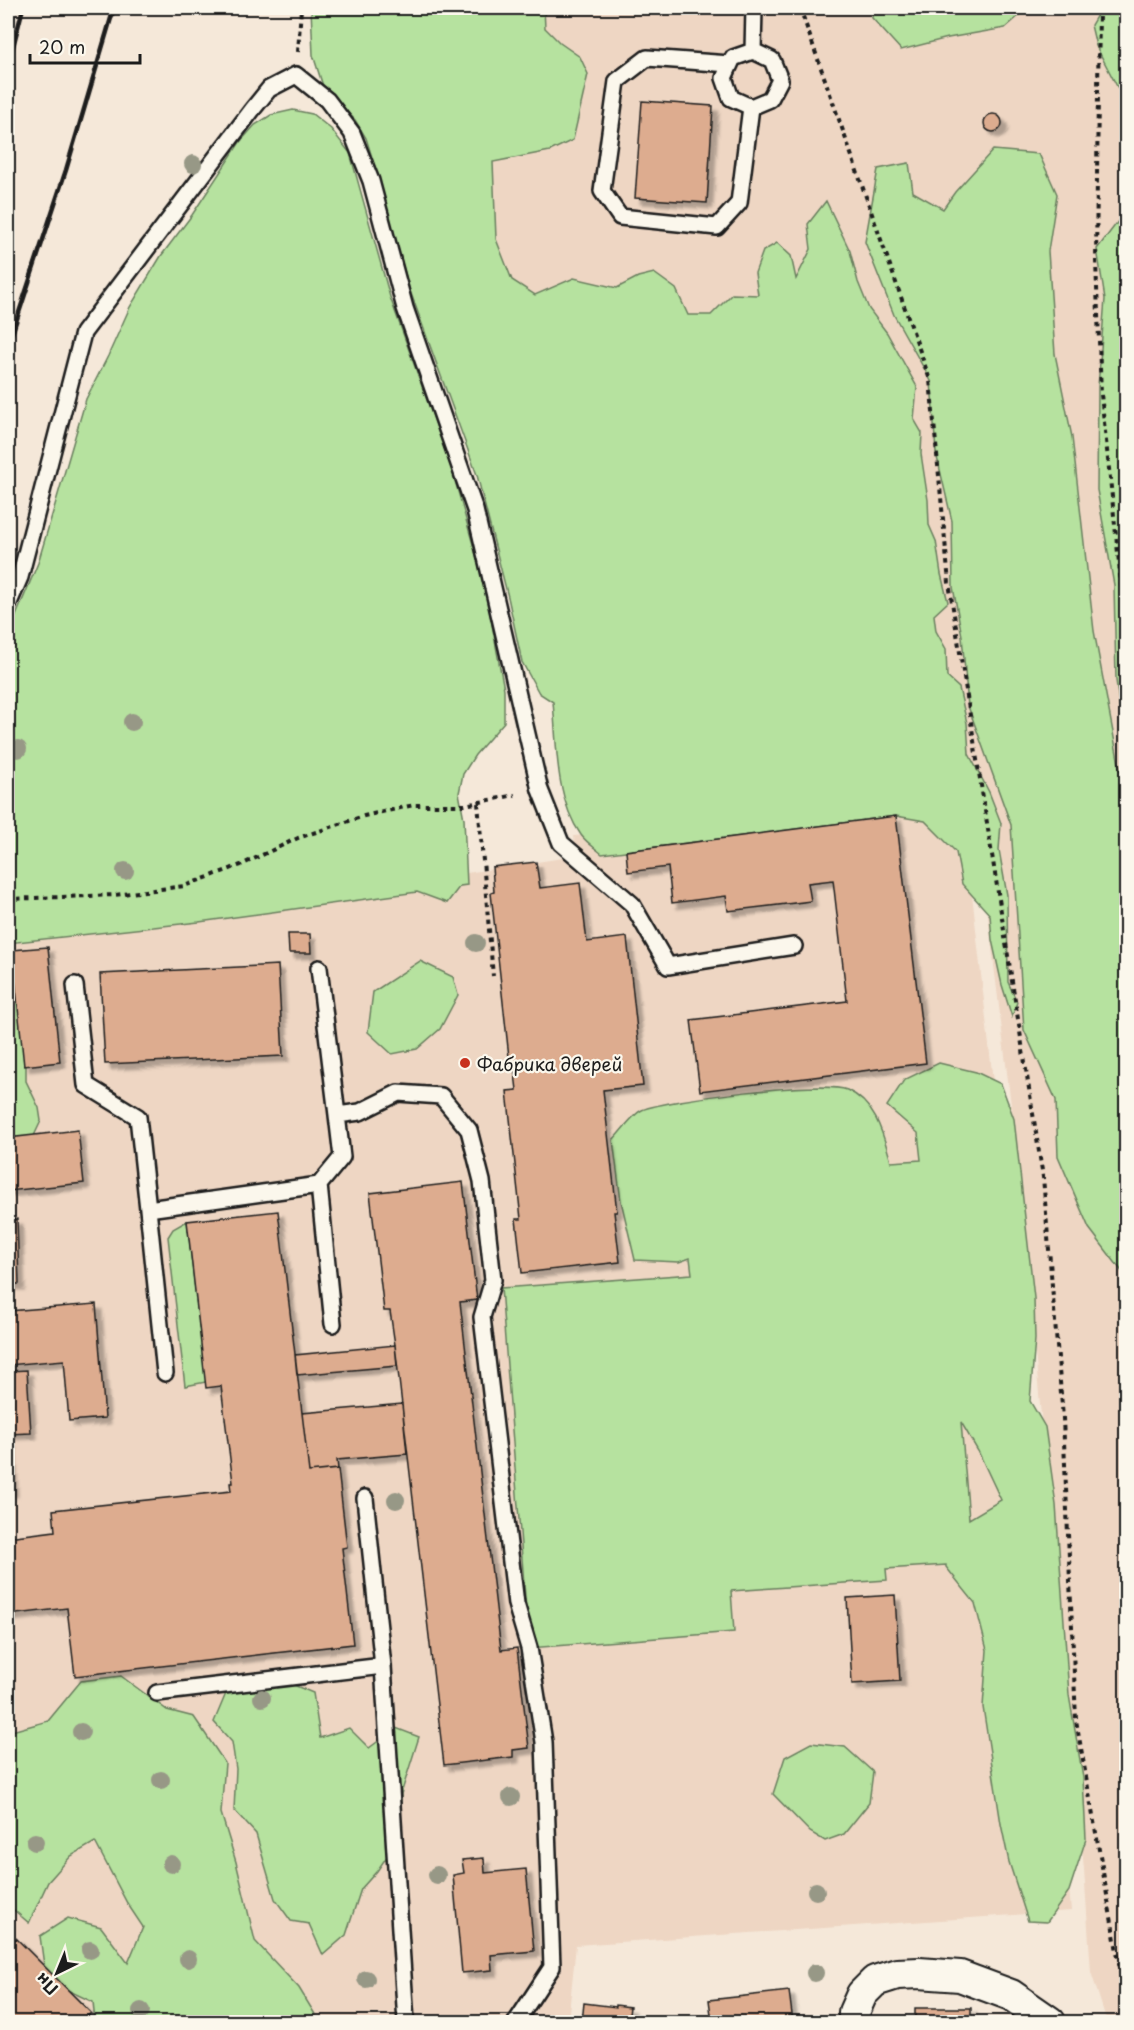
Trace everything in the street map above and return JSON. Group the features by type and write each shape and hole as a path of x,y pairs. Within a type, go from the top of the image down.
{"street":[{"path":"854,2022 854,2012 862,1994 875,1981 897,1974 920,1973 960,1976 1011,1995 1050,2022"}],"lane":[{"path":"753,51 754,8"},
{"path":"753,51 772,60 780,80 770,99 751,107 731,98 724,78 730,64 733,58 753,51"},
{"path":"730,64 647,58 617,81 602,191 620,217 717,227 739,203 751,107"},
{"path":"8,605 20,578 83,333 269,89 296,75 327,100 352,133 371,181 405,308 475,510 540,790 561,843 632,904 668,966 794,946"},
{"path":"148,1209 319,1185 342,1157 319,968"},
{"path":"75,985 86,1085 138,1117 165,1372"},
{"path":"337,1115 360,1112 398,1093 441,1096 469,1130 482,1181 493,1280 482,1317 516,1604 529,1648 544,1742 552,1967 516,2022"},
{"path":"319,1185 333,1324"},
{"path":"365,1497 383,1666 406,2022"},
{"path":"157,1693 383,1666"}],"path":[{"path":"296,75 301,8"},
{"path":"800,8 930,380 949,583 1043,1177 1063,1418 1076,1720 1126,2002"},
{"path":"1099,8 1096,261 1101,394 1126,628"},
{"path":"8,898 115,895 184,886 241,865 298,838 364,816 414,805 465,805 540,790"},
{"path":"478,802 493,976"}],"shaded area":[{"path":"386,8 1126,8 1126,2022 1107,2022 1091,1972 1084,1869 1014,1130 973,792 628,813"},
{"path":"962,805 1025,1366 1071,1911 576,1945 568,2022 8,2022 8,944 576,856 574,836"}],"green space":[{"path":"311,8 544,8 545,28 560,43 580,57 588,74 573,140 550,151 493,162 496,239 512,280 535,295 574,278 617,288 638,277 654,273 676,289 688,315 711,315 732,294 758,295 755,273 763,251 777,243 791,256 796,279 811,249 808,224 826,201 850,251 858,282 869,309 887,333 917,387 914,419 922,433 921,454 928,500 929,525 936,541 948,602 934,615 936,631 946,649 947,677 959,688 967,723 969,754 989,792 1001,823 999,850 1007,895 1008,982 1017,1002 1012,1017 992,940 990,915 962,884 956,852 925,821 896,816 602,854 581,835 572,820 562,788 553,702 539,693 522,662 477,475 409,288 366,138 355,120 323,86 313,55"},
{"path":"873,8 1028,8 1005,28 948,38 901,50 872,18"},
{"path":"1101,8 1126,8 1126,96 1120,92 1096,46 1091,25"},
{"path":"293,110 312,114 331,129 350,153 390,297 452,470 485,587 504,689 504,722 475,755 463,774 459,793 464,819 467,885 460,886 447,903 417,892 199,922 8,943 8,635 38,563 86,399 130,307 161,256 192,215 240,142 255,125 271,115"},
{"path":"993,150 1039,154 1057,194 1048,251 1055,354 1072,437 1094,631 1124,791 1122,856 1126,900 1126,1322 1124,1323 1124,1274 1089,1228 1058,1156 1056,1100 1024,1030 1011,825 968,706 962,636 953,587 952,521 936,453 931,381 894,315 865,242 878,169 909,163 913,192 943,209 955,192"},
{"path":"1126,211 1126,731 1120,711 1116,680 1114,585 1097,490 1098,387 1105,299 1097,249"},
{"path":"420,961 453,977 458,995 440,1029 417,1049 392,1054 368,1032 373,992"},
{"path":"8,968 26,1036 26,1081 39,1108 41,1121 32,1140 8,1149"},
{"path":"939,1063 976,1072 1001,1084 1014,1119 1034,1298 1035,1339 1030,1401 1045,1427 1056,1505 1069,1695 1083,1778 1086,1839 1069,1891 1047,1922 1028,1921 1009,1862 983,1707 987,1650 975,1603 946,1565 886,1569 887,1580 731,1591 734,1632 529,1648 501,1288 692,1274 690,1258 679,1262 635,1260 621,1201 613,1140 638,1112 682,1101 746,1092 809,1087 847,1090 857,1096 872,1111 881,1130 891,1162 921,1160 918,1133 887,1106 904,1080","holes":["961,1422 978,1451 1001,1500 969,1519"]},
{"path":"187,1221 206,1382 185,1386 168,1237 173,1229"},
{"path":"121,1676 167,1710 194,1717 225,1763 221,1813 236,1862 255,1941 299,1988 316,2016 311,2022 272,2022 265,2017 255,2022 95,2022 93,2002 46,1980 40,1936 68,1918 101,1927 128,1963 143,1927 127,1903 95,1842 71,1856 48,1882 29,1923 8,1905 8,1732 48,1721 81,1681"},
{"path":"272,1676 313,1693 320,1738 349,1728 369,1748 396,1728 419,1737 401,1794 401,1836 377,1871 361,1889 346,1935 323,1955 309,1924 291,1921 275,1899 256,1834 234,1810 236,1769 232,1742 214,1722 227,1691"},
{"path":"811,1743 845,1747 873,1772 869,1803 844,1834 825,1841 810,1832 773,1794 785,1757"}],"building":[{"path":"642,101 713,106 707,203 635,198"},
{"path":"989,114 997,114 1002,119 1000,130 989,132 984,127 984,119"},
{"path":"896,816 926,1063 700,1091 691,1020 847,1001 833,880 808,883 811,901 728,911 726,896 672,903 668,867 628,872 626,851"},
{"path":"536,862 540,888 580,883 587,942 627,937 643,1086 603,1090 617,1212 614,1212 620,1262 522,1273 516,1219 521,1219 507,1091 517,1090 514,1066 510,1066 491,893 494,892 492,867"},
{"path":"288,934 310,934 311,953 289,953"},
{"path":"48,947 60,1062 24,1066 12,950"},
{"path":"278,965 283,1056 105,1064 100,974"},
{"path":"78,1130 84,1183 8,1191 8,1138"},
{"path":"463,1182 477,1300 460,1302 501,1650 517,1648 529,1748 513,1750 513,1757 444,1765 395,1345 390,1311 384,1311 370,1193"},
{"path":"278,1211 309,1472 338,1469 347,1547 342,1548 353,1644 75,1676 67,1608 8,1615 8,1537 55,1531 53,1510 231,1491 230,1483 233,1483 221,1386 206,1388 187,1221"},
{"path":"17,1219 19,1284 8,1284 8,1220"},
{"path":"96,1304 105,1418 69,1421 64,1360 8,1365 8,1311"},
{"path":"395,1345 397,1366 297,1375 295,1355"},
{"path":"27,1370 31,1433 8,1434 8,1371"},
{"path":"402,1404 407,1454 337,1460 338,1469 309,1472 302,1413"},
{"path":"8,1443 10,1443 12,1491 8,1491"},
{"path":"895,1595 900,1681 852,1684 847,1598"},
{"path":"484,1858 485,1873 526,1869 534,1951 491,1955 492,1970 462,1973 453,1875 464,1873 462,1860"},
{"path":"16,1938 91,2013 81,2022 8,2022 8,1947"},
{"path":"789,1991 793,2022 712,2022 709,2000"},
{"path":"584,2003 630,2007 628,2022 582,2022"},
{"path":"915,2008 971,2008 971,2022 915,2022"}],"railway":[{"path":"8,66 23,8"},
{"path":"8,346 66,170 114,8"}],"place":[{"name":"Фабрика дверей","path":"465,1063"}]}
